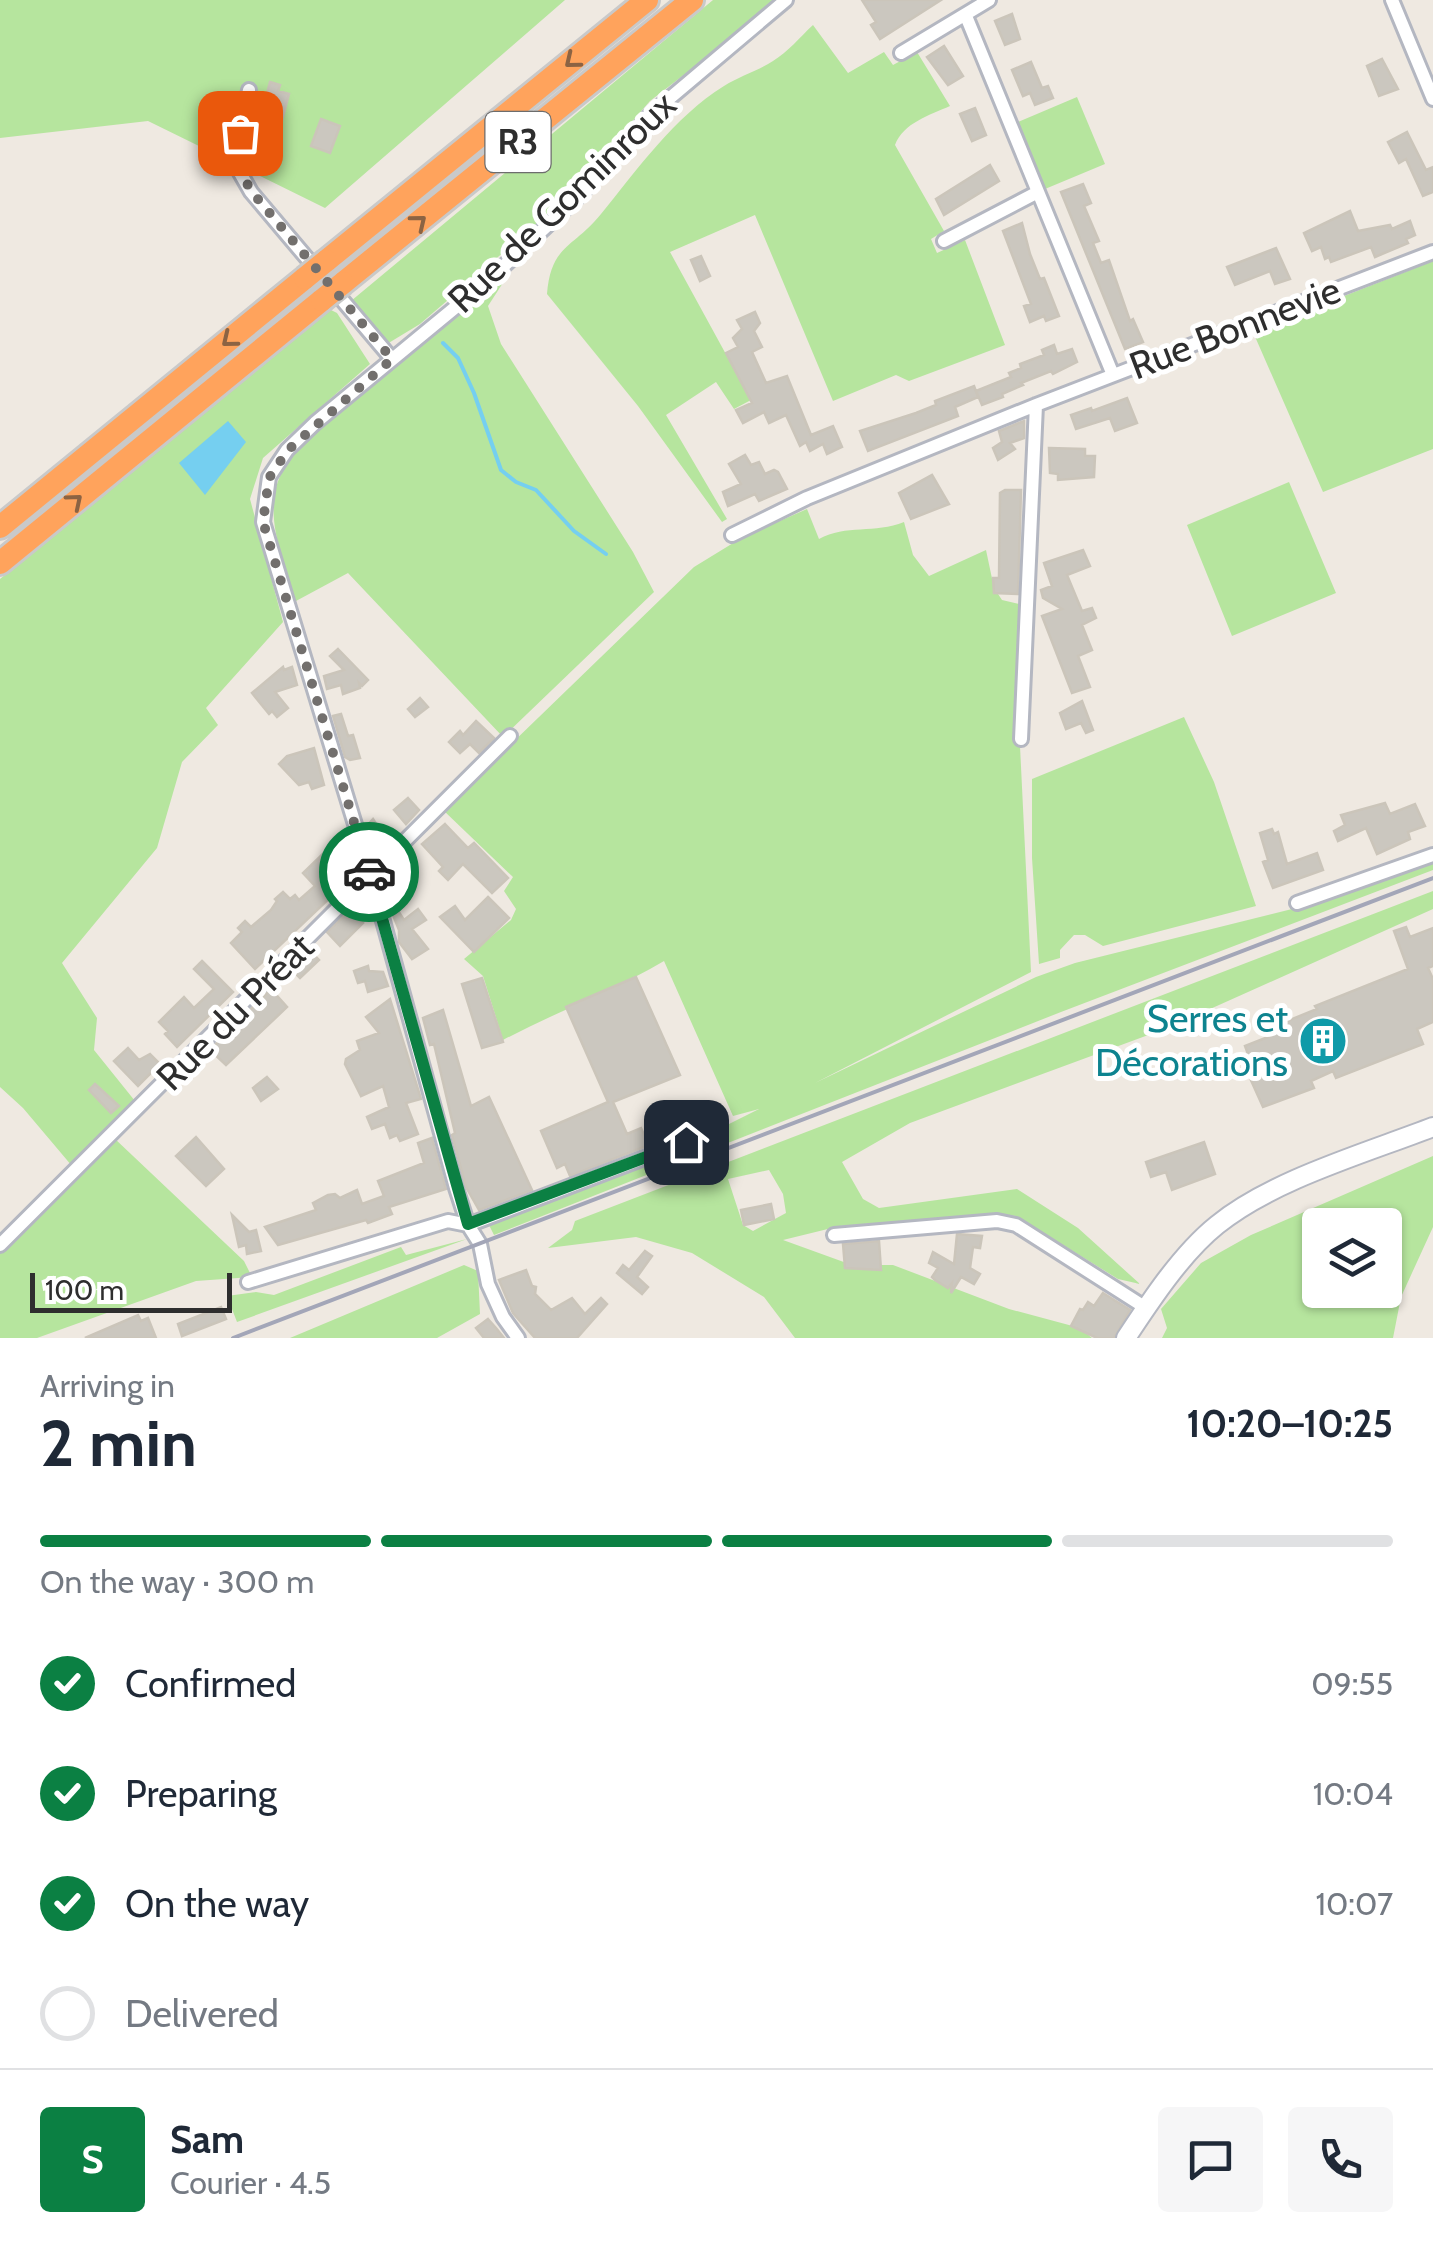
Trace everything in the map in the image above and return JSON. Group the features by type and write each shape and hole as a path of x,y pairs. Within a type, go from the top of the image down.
{"highway":[{"name":"R3","path":"0,527 647,0"},
{"name":"R3","path":"0,563 692,0"}],"street":[{"name":"Rue de Gominroux","path":"518,1338 488,1284 480,1244 468,1224 456,1188 371,877 263,522 269,478 288,450 491,278 580,195 651,114 786,0"},
{"path":"901,53 989,0"},
{"path":"1392,0 1433,99"},
{"path":"966,16 1113,374"},
{"path":"249,90 240,133 239,170 252,192 392,359"},
{"path":"944,242 1038,192"},
{"name":"Rue Bonnevie","path":"732,535 807,498 1036,405 1433,252"},
{"path":"1021,739 1036,405"},
{"name":"Rue du Préat","path":"0,1245 510,736"},
{"path":"1297,903 1433,856"},
{"path":"1126,1338 1160,1287 1216,1225 1266,1194 1433,1127"},
{"path":"248,1282 448,1221 468,1224 686,1142"},
{"path":"834,1236 997,1221 1016,1225 1146,1308"}],"green space":[{"path":"0,0 565,0 325,208 148,121 0,138"},
{"path":"713,0 781,0 650,101 562,202 420,324 382,347 351,301"},
{"path":"813,25 848,73 884,52 893,65 917,52 950,106 911,125 895,145 944,231 931,239 937,253 965,240 1005,345 909,381 896,375 833,401 755,215 670,252 751,400 734,409 716,382 666,415 727,519 722,522 638,406 547,294 549,278 565,248 591,225 657,145 689,113 724,86 778,57"},
{"path":"1077,97 1105,164 1045,189 1018,122"},
{"path":"1433,261 1433,449 1323,492 1253,332"},
{"path":"508,275 488,306 501,344 633,552 654,592 503,737 348,573 296,601 277,537 274,504 282,472 306,440"},
{"path":"329,309 337,313 370,364 263,458 250,499 283,622 206,708 218,725 182,762 157,848 62,963 97,1018 94,1050 135,1101 72,1166 0,1087 0,579"},
{"path":"1289,482 1336,593 1232,636 1187,525"},
{"path":"807,509 819,539 904,522 913,555 929,576 986,550 994,588 1002,600 1027,606 1018,705 1031,972 815,1083 1036,977 1075,963 1332,899 1433,857 1433,870 494,1235 488,1223 558,1191 713,1132 759,1109 733,1116 664,961 503,1040 483,976 464,959 511,920 516,909 504,891 513,877 443,810 694,567 743,537"},
{"path":"1184,717 1214,782 1256,906 1103,946 1085,935 1074,935 1060,950 1060,958 1039,964 1032,779"},
{"path":"1433,891 1433,909 1170,1027 910,1123 842,1162 863,1199 879,1208 1017,1189 1078,1228 1140,1284 1118,1279 1016,1216 989,1214 840,1226 783,1240 852,1265 893,1265 1009,1309 1080,1328 1092,1338 795,1338 764,1297 692,1253 636,1237 548,1248 572,1230 575,1221","holes":["769,1170 783,1194 786,1213 753,1231 743,1225 728,1179"]},
{"path":"114,1138 244,1261 252,1277 196,1281 37,1338 0,1338 0,1249"},
{"path":"1433,1156 1433,1227 1402,1295 1402,1208 1313,1208"},
{"path":"1302,1213 1302,1308 1399,1308 1393,1338 1162,1338 1167,1328 1161,1309 1201,1263"},
{"path":"467,1239 237,1322 227,1296 256,1292 274,1295 401,1247 406,1255"},
{"path":"464,1265 478,1271 480,1314 437,1338 290,1338"}],"water":[{"path":"228,421 246,442 205,495 179,463"}],"building":[{"path":"862,0 941,0 880,39 871,25 876,22"},
{"path":"1012,14 1020,39 1005,45 995,21"},
{"path":"944,46 963,76 948,85 927,57"},
{"path":"1382,59 1398,89 1379,96 1367,66"},
{"path":"1031,62 1042,88 1048,86 1053,98 1035,105 1030,93 1023,96 1012,70"},
{"path":"270,82 280,85 278,91 289,94 280,128 259,123"},
{"path":"975,108 986,135 972,141 960,114"},
{"path":"321,119 340,126 330,153 311,146"},
{"path":"1407,132 1426,170 1433,167 1433,192 1423,196 1406,159 1399,163 1388,142"},
{"path":"990,165 999,181 944,215 936,199"},
{"path":"1083,184 1091,203 1084,206 1099,241 1093,243 1101,263 1109,260 1130,321 1133,319 1143,342 1125,349 1061,192"},
{"path":"1350,211 1358,231 1390,225 1392,229 1410,221 1415,235 1406,239 1408,243 1375,257 1371,247 1331,262 1329,257 1325,259 1321,247 1312,251 1304,233"},
{"path":"1022,223 1030,254 1059,316 1046,321 1044,316 1030,322 1024,306 1031,304 1003,231"},
{"path":"1276,248 1290,279 1275,284 1270,271 1235,285 1227,267"},
{"path":"701,256 710,276 700,281 691,260"},
{"path":"755,312 760,323 754,331 762,347 752,352 766,383 787,376 811,435 833,426 842,447 827,454 823,444 810,451 806,442 800,446 786,415 769,423 764,412 743,423 736,410 752,403 726,353 738,347 733,338 742,329 737,320"},
{"path":"1054,345 1057,354 1072,349 1077,362 1021,383 1003,397 982,405 976,391 1011,377 1009,373 1021,368 1020,364 1044,355 1042,350"},
{"path":"974,386 978,397 955,407 958,416 868,451 860,431 916,413"},
{"path":"1127,398 1137,423 1115,431 1110,418 1076,429 1071,415"},
{"path":"1024,421 1024,438 1010,443 1015,449 998,460 993,448 1002,442 999,431"},
{"path":"1049,448 1085,449 1085,456 1095,456 1094,477 1058,480 1058,474 1050,473"},
{"path":"745,455 751,465 759,462 765,474 778,472 787,489 759,501 755,494 728,506 723,492 741,484 729,464"},
{"path":"932,475 949,504 911,519 899,493"},
{"path":"1021,490 1018,594 994,593 993,578 999,578 1000,493"},
{"path":"1083,550 1090,566 1067,575 1082,611 1092,608 1096,618 1082,625 1092,650 1078,656 1090,687 1072,693 1042,616 1062,609 1043,598 1041,590 1052,586 1044,563"},
{"path":"338,649 368,680 362,686 359,683 360,688 343,694 341,685 327,689 324,676 344,670 330,656"},
{"path":"283,667 292,667 297,685 275,692 288,708 277,717 272,711 269,714 252,693"},
{"path":"420,698 428,707 415,717 408,709"},
{"path":"1082,701 1093,730 1086,733 1081,723 1066,729 1060,713"},
{"path":"341,714 360,758 345,757 333,716"},
{"path":"476,721 494,738 479,753 470,744 460,753 449,742 460,731 463,735"},
{"path":"314,748 324,785 312,789 309,782 299,785 279,764 287,756"},
{"path":"408,798 419,810 406,824 394,810"},
{"path":"1385,803 1390,814 1415,804 1425,826 1408,832 1410,839 1377,854 1366,828 1338,841 1334,831 1345,825 1341,815"},
{"path":"373,819 387,841 375,854 366,827"},
{"path":"445,824 468,848 474,843 508,878 492,893 463,864 448,880 439,871 443,867 422,844"},
{"path":"1272,829 1274,834 1278,832 1287,864 1317,853 1323,870 1273,888 1263,862 1268,860 1260,833"},
{"path":"330,847 354,870 354,875 255,969 231,943 242,932 238,928 245,921 251,927 271,910 283,892 290,899 295,895 299,900 315,886 303,873"},
{"path":"488,897 509,918 474,952 440,917 455,906 465,920"},
{"path":"358,902 365,913 359,919 363,923 340,946 327,932"},
{"path":"393,903 404,920 418,909 426,920 412,929 428,949 412,959 399,942 399,930 389,905"},
{"name":"Serres et Décorations","path":"1406,927 1410,937 1433,928 1433,966 1428,968 1433,979 1433,1022 1417,1029 1423,1044 1336,1078 1333,1071 1311,1081 1314,1088 1263,1107 1241,1058 1248,1054 1245,1046 1273,1035 1270,1028 1317,1009 1315,1006 1408,969 1394,931"},
{"path":"309,950 319,960 300,978 291,969"},
{"path":"202,961 233,992 177,1047 159,1022 184,997 194,1008 214,989 194,969"},
{"path":"368,966 369,971 383,972 388,986 368,992 365,981 358,983 354,971"},
{"path":"636,977 680,1075 613,1102 627,1134 641,1128 649,1145 570,1176 565,1164 557,1168 541,1131 608,1102 566,1007"},
{"path":"482,978 503,1042 482,1048 462,984"},
{"path":"271,989 287,1007 226,1065 210,1050"},
{"path":"390,999 421,1099 406,1103 418,1134 400,1141 397,1135 390,1138 385,1124 372,1129 367,1117 389,1107 383,1086 361,1096 345,1064 360,1050 357,1041 379,1033 366,1017"},
{"path":"443,1010 471,1106 489,1097 532,1190 479,1210 466,1187 434,1044 430,1045 423,1018"},
{"path":"128,1048 139,1060 150,1054 160,1064 138,1086 114,1061"},
{"path":"267,1077 278,1089 261,1101 253,1088"},
{"path":"95,1084 119,1106 111,1113 89,1090"},
{"path":"196,1137 224,1169 206,1186 176,1156"},
{"path":"432,1138 446,1189 389,1207 392,1214 368,1223 366,1220 278,1245 265,1227 316,1210 313,1203 328,1195 340,1198 357,1190 362,1204 384,1196 378,1181 424,1163 418,1143"},
{"path":"1204,1142 1215,1174 1172,1190 1166,1172 1151,1177 1146,1162"},
{"path":"771,1204 774,1219 744,1225 741,1210"},
{"path":"232,1215 249,1232 256,1230 261,1251 247,1254 246,1245 239,1247"},
{"path":"957,1234 982,1236 980,1248 973,1247 970,1268 980,1274 974,1284 961,1277 951,1293 952,1283 948,1288 935,1280 932,1277 938,1268 929,1263 933,1252 954,1264"},
{"path":"879,1241 881,1270 845,1268 843,1244"},
{"path":"645,1251 652,1256 637,1277 648,1287 642,1294 617,1273 623,1265 629,1270"},
{"path":"526,1270 536,1287 535,1294 551,1310 572,1298 585,1314 601,1298 607,1304 577,1338 535,1338 513,1313 499,1280"},
{"path":"1103,1293 1130,1310 1114,1338 1097,1338 1071,1326 1080,1309 1088,1302 1094,1306"},
{"path":"221,1307 226,1319 182,1336 178,1324"},
{"path":"138,1315 141,1321 148,1318 156,1338 85,1338"},
{"path":"488,1319 504,1338 484,1338 476,1328"}],"waterway":[{"path":"443,343 458,358 474,393 501,470 536,490 574,531 606,554"}],"railway":[{"path":"233,1338 1433,878"}],"way so far":[{"path":"240,133 239,170 252,192 392,359 314,423 288,450 269,478 263,522 369,872"}],"place":[{"name":"Serres et Décorations","path":"1323,1041"}],"route":[{"path":"369,872 468,1224 686,1142"}]}
